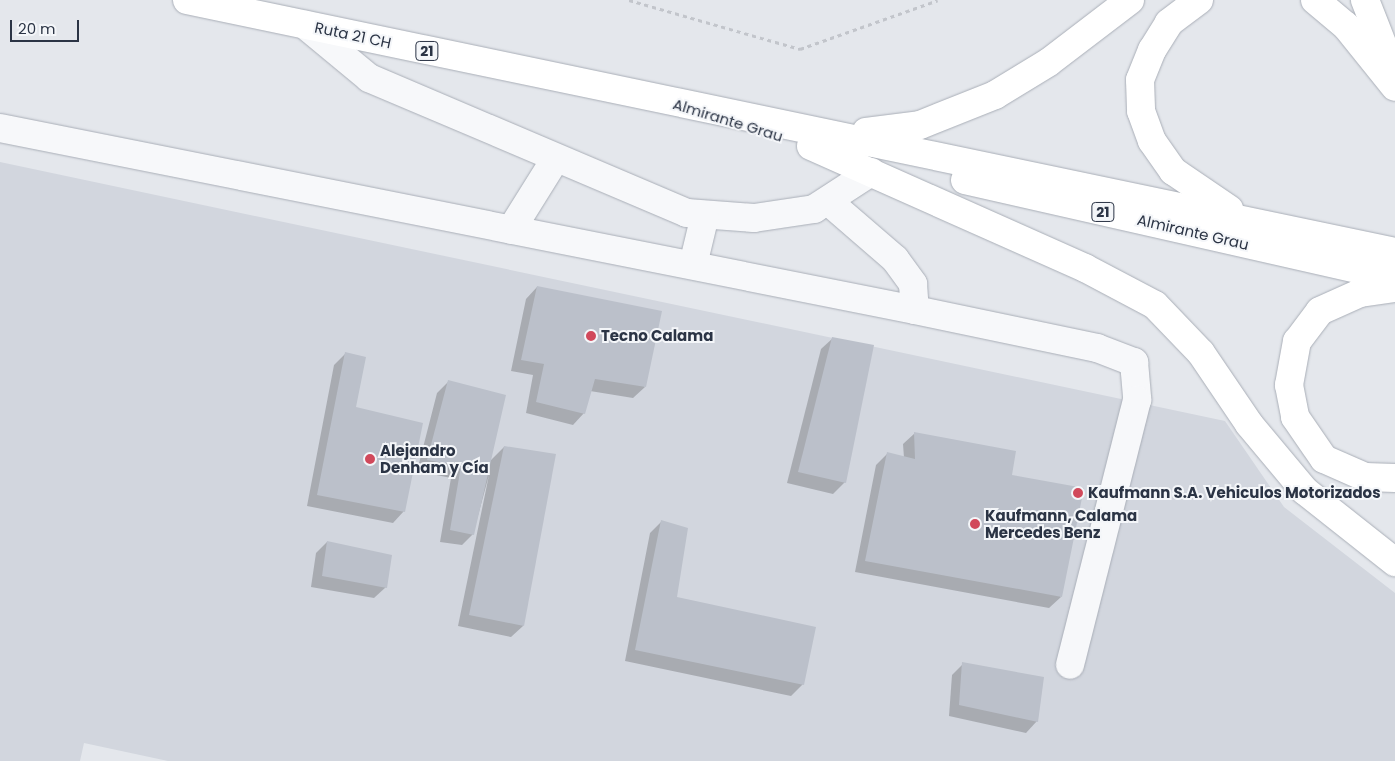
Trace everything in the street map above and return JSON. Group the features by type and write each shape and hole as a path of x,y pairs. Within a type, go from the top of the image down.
{"highway":[{"name":"Ruta 21 CH","path":"187,0 666,102"},
{"path":"814,138 900,129 972,105 1032,74 1130,0"},
{"path":"1199,0 1169,23 1152,50 1140,80 1141,111 1152,141 1173,171 1207,198 1254,222"},
{"path":"1315,0 1351,31 1395,87"},
{"path":"1365,0 1395,78"},
{"name":"Almirante Grau","path":"666,102 1395,278"},
{"path":"814,138 872,172 1100,274 1154,305 1201,353 1249,424 1305,491 1395,562"},
{"name":"Almirante Grau","path":"814,138 1254,222 1395,252"},
{"path":"1395,288 1360,293 1320,311 1297,341 1289,385 1295,417 1324,458 1365,477 1395,478"}],"street":[{"path":"304,25 369,78 687,213 754,218 814,210 829,202 872,172"},
{"path":"0,128 915,310 1097,348 1134,362 1137,400 1070,665"},
{"path":"511,230 556,158"},
{"path":"829,202 895,259 912,284 915,310"},
{"path":"693,265 705,215"}],"path":[{"path":"629,0 800,49 938,0"}],"shaded area":[{"path":"0,162 1225,421 1284,507 1395,593 1395,761 168,761 84,743 80,761 0,761"}],"building":[{"name":"Tecno Calama","path":"537,286 662,311 646,387 595,379 585,414 536,402 544,364 521,360"},
{"path":"832,337 874,345 846,483 798,472"},
{"name":"Alejandro Denham y Cía","path":"345,352 366,357 356,407 423,423 405,512 317,495"},
{"name":"Alejandro Denham y Cía","path":"448,380 506,395 474,535 450,530 461,466 427,460"},
{"name":"Kaufmann, Calama Mercedes Benz","path":"914,432 1016,451 1012,475 1084,488 1062,597 865,561 887,452 915,459"},
{"path":"504,446 556,454 524,626 469,615"},
{"path":"661,520 688,528 677,597 816,627 804,685 635,650"},
{"path":"327,541 392,555 387,588 322,576"},
{"path":"962,662 1044,677 1038,722 959,705"}],"place":[{"name":"Tecno Calama","path":"591,336"},
{"name":"Alejandro Denham y Cía","path":"370,459"},
{"name":"Kaufmann S.A. Vehiculos Motorizados","path":"1078,493"},
{"name":"Kaufmann, Calama Mercedes Benz","path":"975,524"}]}
